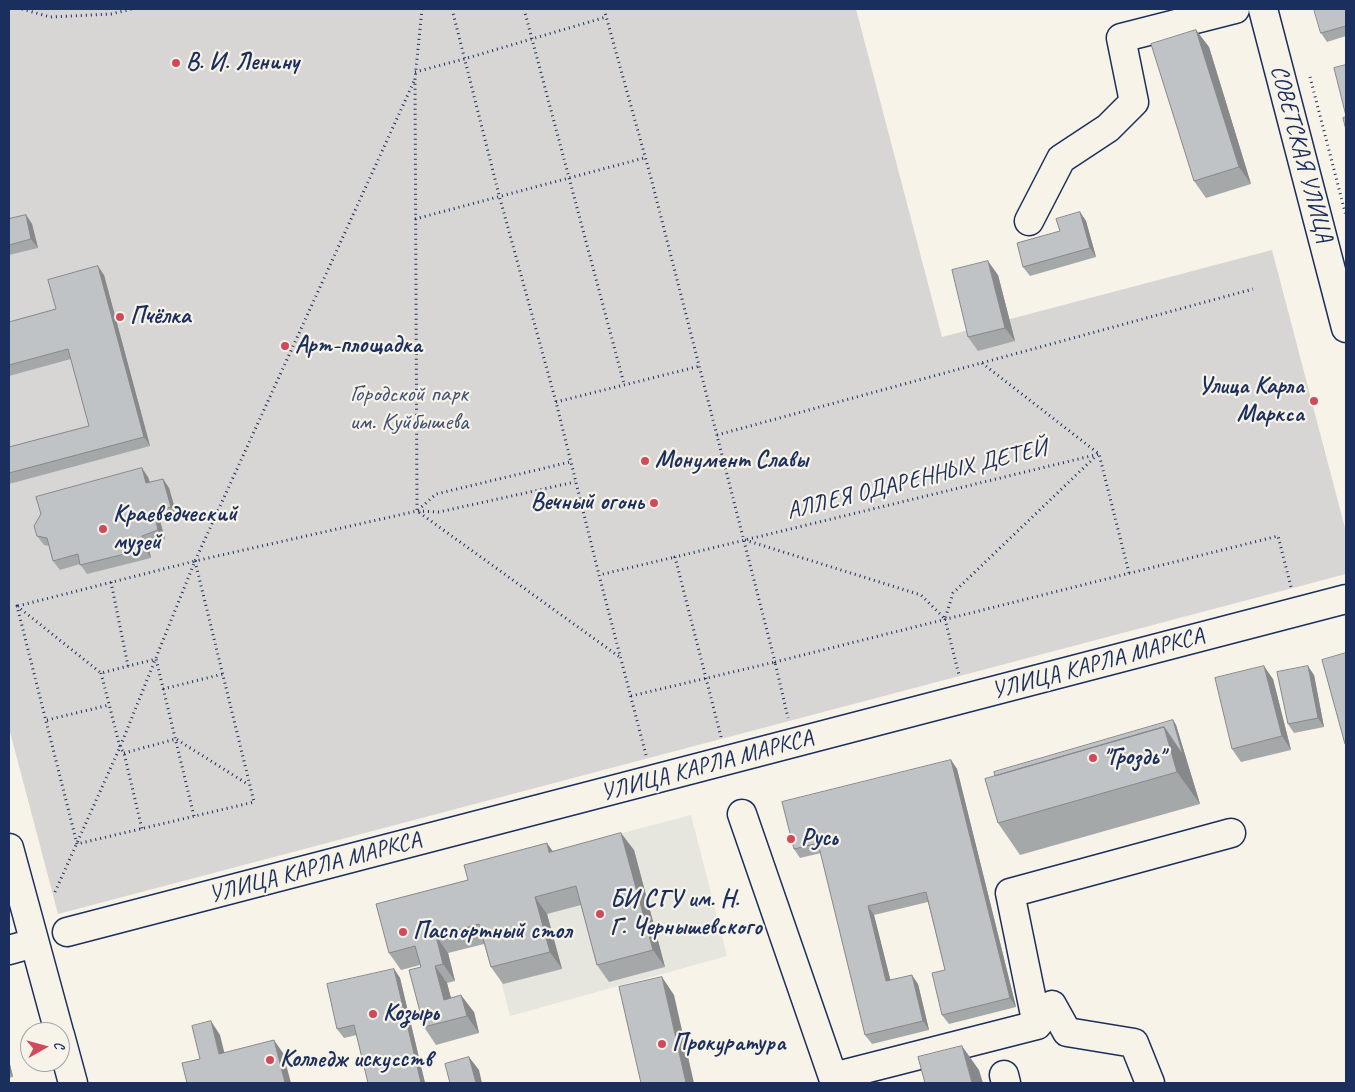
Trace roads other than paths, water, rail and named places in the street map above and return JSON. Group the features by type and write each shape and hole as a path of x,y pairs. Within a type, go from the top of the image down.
{"street":[{"path":"1029,220 1062,159 1108,128 1134,102 1121,38 1235,9"},
{"name":"СОВЕТСКАЯ УЛИЦА","path":"1263,9 1346,328"},
{"name":"УЛИЦА КАРЛА МАРКСА","path":"67,932 1346,600"},
{"path":"742,814 834,1080 1037,1025 1052,1005 1067,1032 1134,1043 1150,1083"},
{"path":"1037,1025 1010,893 1231,833"},
{"path":"9,848 22,947 55,1022"}],"place":[{"name":"В. И. Ленину","path":"176,63"},
{"name":"Пчёлка","path":"120,317"},
{"name":"Арт-площадка","path":"285,346"},
{"name":"Улица Карла Маркса","path":"1314,401"},
{"name":"Монумент Славы","path":"645,461"},
{"name":"Вечный огонь","path":"654,503"},
{"name":"Краеведческий музей","path":"103,529"},
{"name":"\"Гроздь\"","path":"1093,758"},
{"name":"Русь","path":"791,839"},
{"name":"БИ СГУ им. Н. Г. Чернышевского","path":"600,914"},
{"name":"Паспортный стол","path":"403,932"},
{"name":"Козырь","path":"373,1014"},
{"name":"Прокуратура","path":"662,1044"},
{"name":"Колледж искусств","path":"270,1060"}],"park label":[{"name":"Городской парк им. Куйбышева","path":"409,409"}]}
